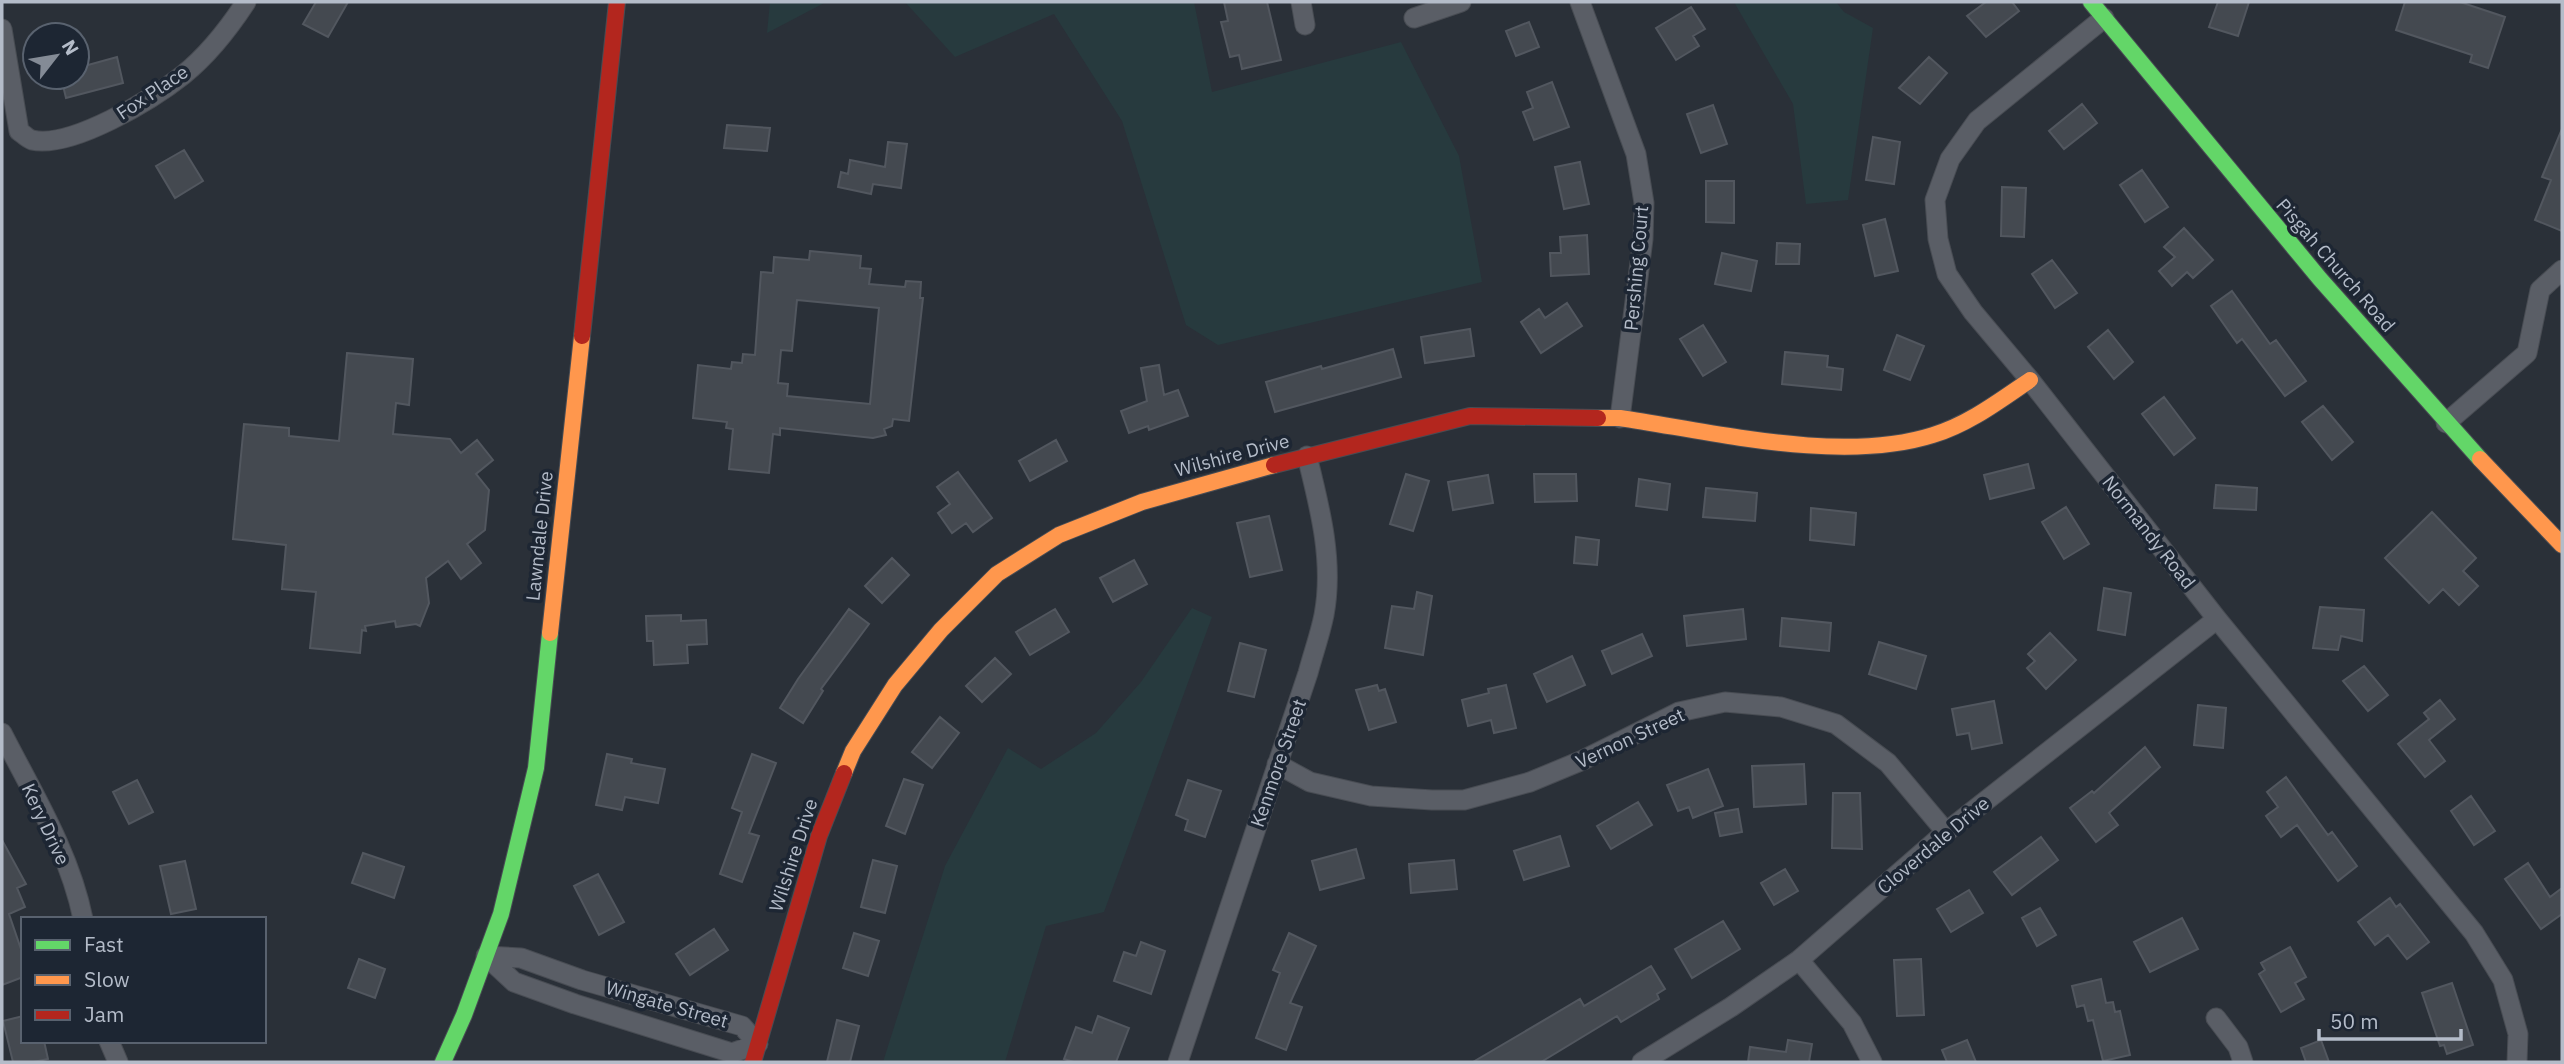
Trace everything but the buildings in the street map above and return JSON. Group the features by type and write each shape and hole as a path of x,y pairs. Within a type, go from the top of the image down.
{"main road":[{"name":"Lawndale Drive","path":"443,1062 501,914 536,768 617,2"},
{"name":"Pisgah Church Road","path":"2091,2 2222,165 2446,423 2562,545"},
{"name":"Wilshire Drive","path":"756,1053 819,836 853,751 895,685 941,630 997,574 1059,534 1142,502 1307,456 1470,416 1620,418 1810,447 1900,444 1934,435 1968,421 2030,380"}],"street":[{"name":"Fox Place","path":"2,29 19,131 31,140 61,139 121,116 184,74 229,28 246,2"},
{"path":"1301,2 1305,25"},
{"path":"1414,18 1461,2"},
{"name":"Pershing Court","path":"1580,2 1633,144 1642,180 1643,239 1620,418"},
{"name":"Normandy Road","path":"2104,18 1977,121 1950,159 1936,200 1938,239 1947,274 1973,312 2030,380 2217,619 2474,933 2503,980 2518,1034 2517,1062"},
{"path":"2446,423 2527,353 2540,290 2562,270"},
{"name":"Kenmore Street","path":"1178,1062 1308,673 1324,614 1327,566 1323,527 1307,456"},
{"name":"Cloverdale Drive","path":"1642,1062 1731,1007 1799,960 1946,832 2217,619"},
{"name":"Vernon Street","path":"1277,765 1310,782 1371,796 1464,800 1530,782 1583,761 1679,712 1725,702 1781,707 1836,724 1888,764 1946,832"},
{"name":"Kery Drive","path":"2,733 56,840 80,902 83,917"},
{"name":"Wingate Street","path":"486,956 521,958 582,980 742,1026 756,1053 732,1053 575,1004 514,982 486,956"},
{"path":"1799,960 1852,1023 1872,1062"},
{"path":"2216,1018 2238,1047 2243,1062"},
{"path":"110,1043 118,1062"}],"green space":[{"path":"770,2 826,2 767,33"},
{"path":"905,2 1194,2 1212,92 1401,42 1459,156 1482,282 1218,345 1186,325 1122,121 1054,14 955,57"},
{"path":"1734,2 1836,2 1844,12 1873,28 1848,200 1806,204 1793,104"},
{"path":"1192,608 1212,617 1104,912 1046,926 1005,1062 883,1062 945,866 1008,748 1041,769 1096,733 1141,682"}],"traffic: fast":[{"path":"2091,2 2320,279 2480,459"},
{"path":"443,1062 464,1015 501,914 536,768 550,633"}],"traffic: slow":[{"path":"550,633 582,336"},
{"path":"1598,418 1620,418 1778,443 1859,447 1897,443 1933,435 1959,425 2030,380"},
{"path":"2480,459 2562,545"},
{"path":"844,773 853,751 895,685 941,630 997,574 1059,535 1142,502 1274,465"}],"traffic: jam":[{"path":"582,336 617,2"},
{"path":"1274,465 1470,416 1598,418"},
{"path":"753,1062 819,836 844,773"}]}
